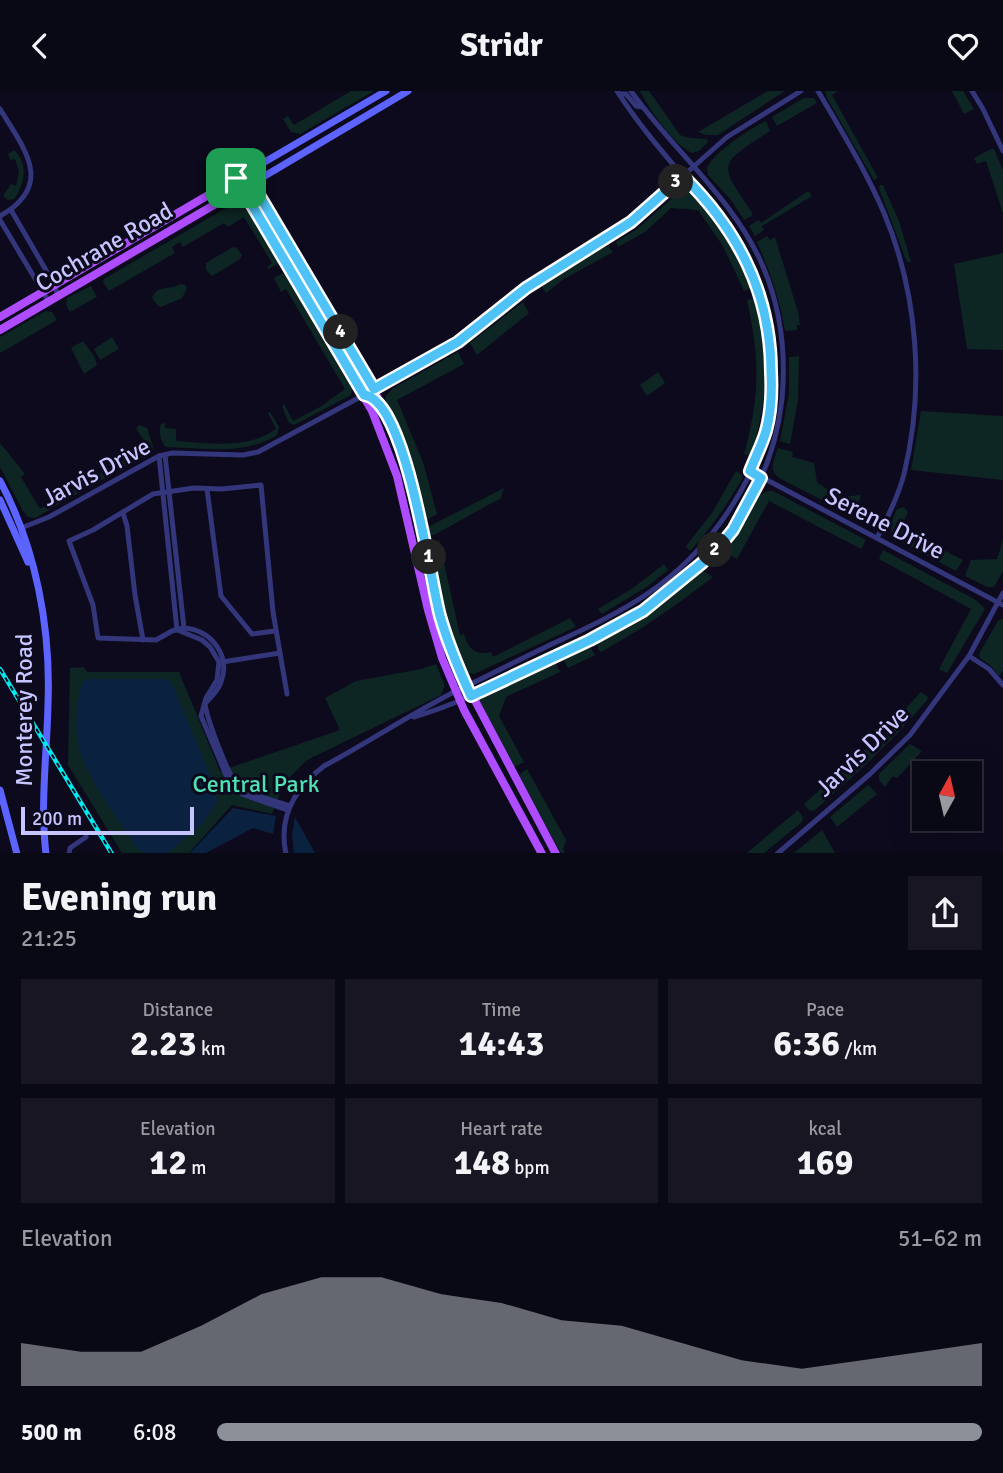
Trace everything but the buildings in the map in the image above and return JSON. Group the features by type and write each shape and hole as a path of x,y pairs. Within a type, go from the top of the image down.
{"main road":[{"name":"Cochrane Road","path":"0,317 386,91"},
{"name":"Cochrane Road","path":"0,330 408,91"},
{"path":"246,173 374,389 411,479 440,613 467,686 556,853"},
{"path":"236,178 364,395 386,443 397,476 442,658 460,701 542,853"},
{"name":"Monterey Road","path":"0,481 21,528 44,619 49,668 43,808 46,853"},
{"name":"Monterey Road","path":"0,500 32,568"},
{"path":"0,790 17,853"}],"street":[{"path":"405,720 471,696 590,640 643,611 702,563 733,530 761,478 774,444 783,388 783,355 775,304 765,269 747,235 724,203 631,91"},
{"path":"358,385 374,389 458,342 526,288 631,222 727,137 801,91"},
{"path":"818,91 881,207 910,295 916,368 912,426 904,474 894,504 877,538"},
{"path":"972,91 1003,152"},
{"path":"618,93 626,94 636,107 642,107"},
{"path":"286,853 283,841 289,808 309,778 324,766 456,691 599,622 648,593 687,562 716,531 750,471 766,431 770,408 771,358 768,326 758,291 733,236 720,217 642,127 618,93"},
{"path":"0,109 27,154 32,174 24,198 0,218 49,302"},
{"path":"11,210 54,284 58,296"},
{"path":"364,395 370,396 381,405"},
{"name":"Jarvis Drive","path":"21,528 49,517 162,455 251,454 364,395"},
{"path":"162,455 181,629"},
{"name":"Serene Drive","path":"750,471 1001,604"},
{"path":"181,629 156,640 98,638 90,597 69,541 153,494 261,485 275,631 287,694"},
{"path":"207,489 220,596 252,634 275,631"},
{"path":"123,513 143,640"},
{"name":"Jarvis Drive","path":"777,853 870,774 910,735 969,656 1001,604 1003,593"},
{"path":"181,629 202,640 221,662 222,680 217,692 205,704 207,717 235,783 289,808"},
{"path":"221,662 279,653"},
{"path":"969,656 989,669 1003,685"},
{"path":"69,853 69,848 86,837"}],"green space":[{"path":"351,91 374,91 300,134 291,132 283,119 288,116 294,125"},
{"path":"640,91 649,91 680,135 707,139 708,142 699,151 692,153 685,149 663,126"},
{"path":"768,91 785,91 718,135 698,132"},
{"path":"825,91 838,91 832,95 878,178 874,180"},
{"path":"952,91 963,91 974,109 964,114"},
{"path":"804,98 814,98 817,103 777,126 772,117"},
{"path":"766,121 770,131 741,150 729,165 733,182 752,212 752,216 744,220 731,200 708,175 707,167 734,141"},
{"path":"994,149 1003,171 1003,213 986,161 977,164 974,158"},
{"path":"14,150 22,161 24,174 18,193 14,199 8,200 3,196 11,184 16,186 19,171 15,159 10,160 8,154"},
{"path":"880,185 883,185 899,221 911,262 906,260"},
{"path":"684,188 698,198 737,252 749,279 750,289 744,291 723,246 698,210 671,208 645,232 618,247 616,242 637,229"},
{"path":"808,191 812,196 762,226 764,230 755,236 749,226 759,220 761,223"},
{"path":"239,202 248,206 279,259 278,264 268,269 272,263 244,217 228,227 224,223 183,247 180,242 172,247 175,253 109,291 103,282 104,279"},
{"path":"767,236 770,240 775,237 798,312 800,325 797,325 797,330 785,331 774,286 757,242"},
{"path":"608,246 613,252 564,279 546,293 542,287 554,275"},
{"path":"236,247 242,255 240,259 212,276 206,270 206,263"},
{"path":"1003,253 1003,350 967,349 954,264"},
{"path":"283,273 288,274 353,386 351,395 294,425 289,423 282,406 284,404 293,421 320,407 345,389 286,289 281,292 274,278"},
{"path":"181,284 187,288 182,298 161,307 152,298 160,289"},
{"path":"91,286 97,297 70,312 66,305 67,298"},
{"path":"755,300 761,319 766,358 764,398 751,456 744,454 753,414 756,377 754,341 747,301"},
{"path":"523,302 529,313 477,355 470,343"},
{"path":"46,311 52,312 57,320 0,353 0,337"},
{"path":"112,337 119,349 100,360 94,349"},
{"path":"83,341 97,365 84,374 71,348"},
{"path":"458,352 464,364 397,400 423,462 437,514 425,521 408,459 385,403 386,396 392,389"},
{"path":"799,356 798,400 790,444 780,441 789,393 789,357"},
{"path":"658,372 665,383 647,396 640,385"},
{"path":"921,411 1003,416 1003,480 911,470"},
{"path":"270,412 279,427 277,435 251,446 224,449 166,447 160,437 161,424 165,423 165,428 176,429 176,441 240,443 265,436 276,429 268,413"},
{"path":"139,425 147,428 152,451 35,518 28,517 23,511 0,467 0,443 25,474 21,477 40,509 147,446 136,428"},
{"path":"778,448 793,452 792,457 814,463 817,482 838,497 861,495 858,505 861,507 853,516 779,478 773,468"},
{"path":"736,471 742,475 742,479 736,489 705,533 691,550 688,550 686,546 712,513"},
{"path":"504,488 501,498 434,535 427,531 428,527"},
{"path":"773,491 866,540 861,549 769,501 737,559 721,551 736,535 760,495"},
{"path":"904,507 908,512 901,528 963,560 956,571 894,538 891,531 892,520 897,509"},
{"path":"439,540 460,635 464,634 473,650 491,652 493,657 570,618 576,627 474,674 464,672 444,609 429,545"},
{"path":"1003,540 1003,571 994,587 987,587 965,576 971,560 997,559"},
{"path":"883,550 976,600 985,609 947,673 939,669 971,609 879,559"},
{"path":"664,564 668,570 648,586 602,614 598,609 633,588"},
{"path":"703,571 713,577 630,635 601,652 598,649 598,643 602,640 635,623"},
{"path":"1003,618 1003,670 999,676 979,654 998,621"},
{"path":"587,647 591,648 595,655 568,668 563,659"},
{"path":"555,662 560,672 506,697 499,716 524,762 513,768 480,706 480,700 485,695"},
{"name":"Central Park","path":"436,664 445,686 441,695 307,760 285,782 272,814 232,805 189,853 122,853 68,765 70,668 84,667 87,672 179,672 220,771 340,730 325,698 356,681"},
{"path":"921,692 928,697 927,700 901,730 845,784 815,810 810,811 804,804 882,735"},
{"path":"910,744 922,751 897,778 893,776 885,787 879,780 879,774"},
{"path":"527,769 566,840 563,849 565,853 561,853 518,776"},
{"path":"868,785 877,794 837,827 830,817"},
{"path":"798,810 803,817 802,822 764,853 747,853"},
{"path":"822,830 835,853 794,853"}],"water":[{"path":"163,679 170,681 173,686 218,801 202,824 167,853 138,850 84,763 77,735 77,706 83,681"},
{"path":"233,808 276,816 273,834 253,828 206,853 190,853"},
{"path":"295,817 315,853 294,853 292,834"}],"railway":[{"path":"0,669 111,853"}],"route":[{"path":"246,173 374,389 458,342 526,288 631,222 683,176 720,217 733,236 758,291 768,326 772,389 770,408 766,431 750,471 761,478 733,530 702,563 643,611 590,640 471,696 448,641 411,479 391,426 381,405 370,396 364,395 236,178 246,173"}]}
